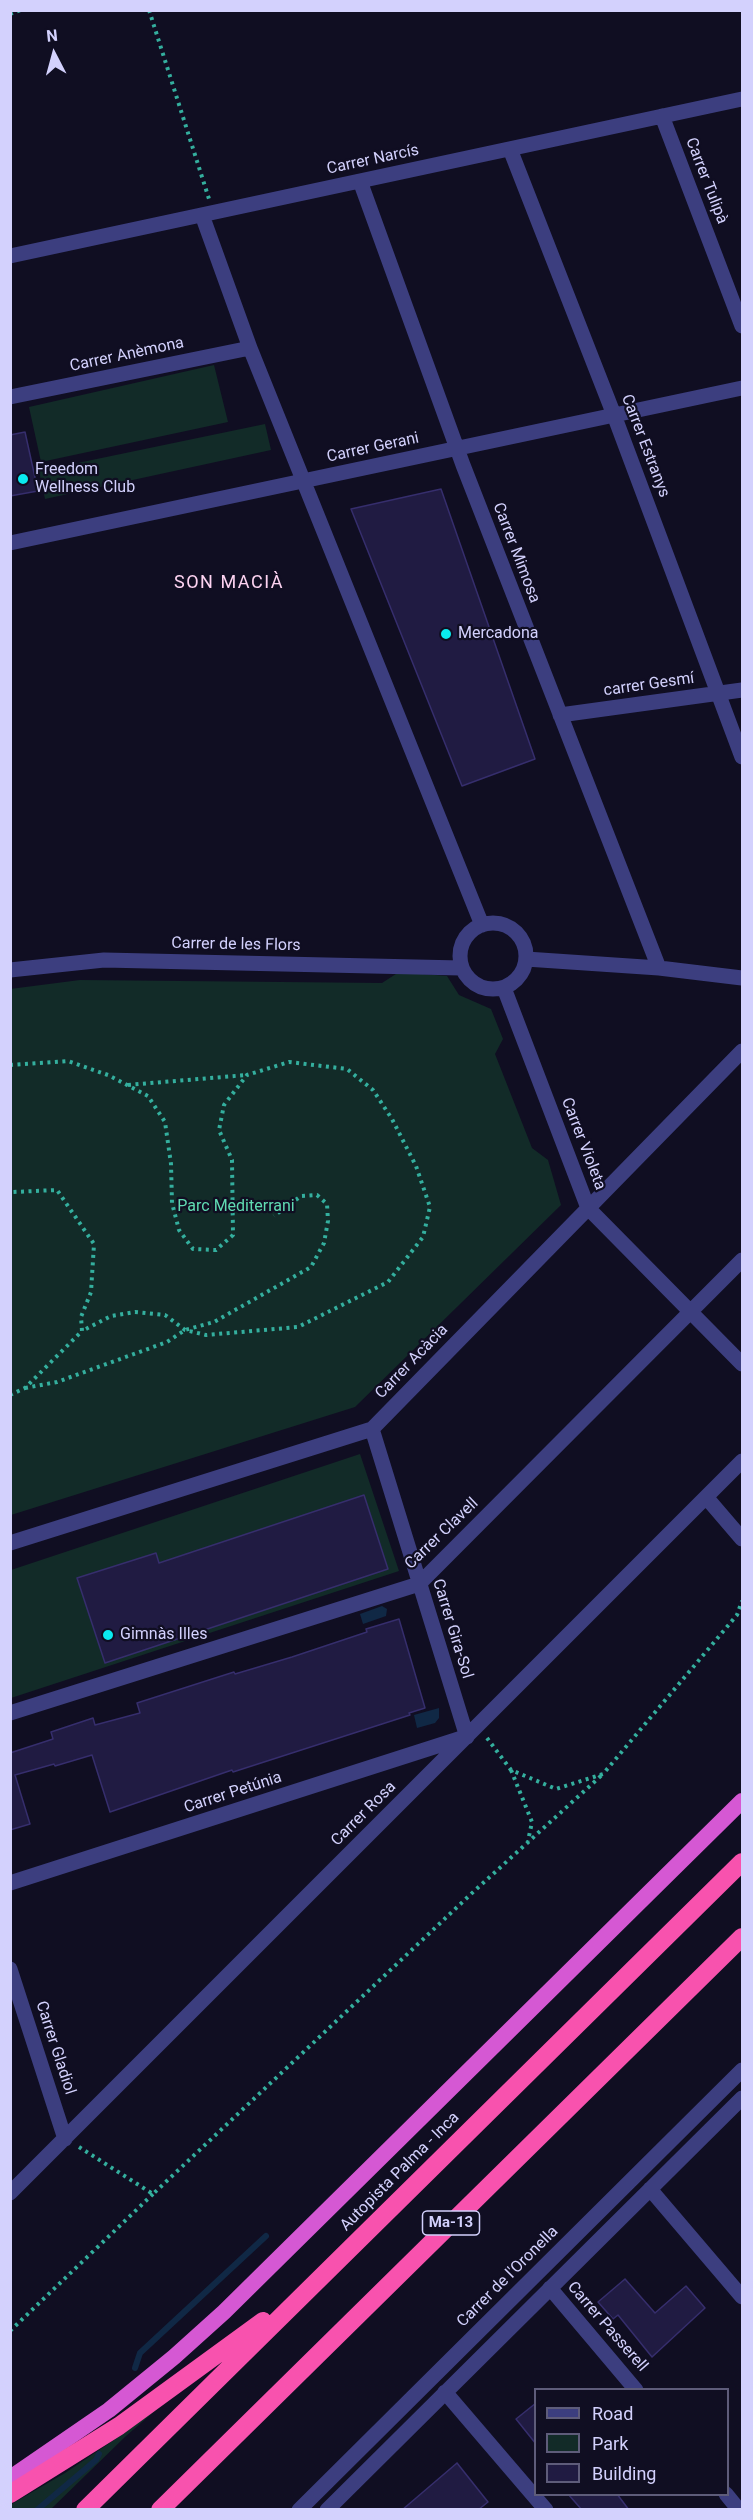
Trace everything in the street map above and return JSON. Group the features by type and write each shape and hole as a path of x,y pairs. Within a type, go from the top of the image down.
{"highway":[{"path":"10,2478 109,2410 174,2357 224,2312 742,1801"},
{"name":"Autopista Palma - Inca","path":"85,2510 742,1863"},
{"name":"Ma-13","path":"160,2510 742,1937"},
{"path":"10,2494 119,2426 316,2283"}],"street":[{"name":"Carrer Narcís","path":"10,256 742,99"},
{"name":"Carrer Tulipà","path":"662,116 742,326"},
{"name":"Carrer Estranys","path":"510,149 614,415 742,757"},
{"name":"Carrer Mimosa","path":"360,181 458,448 659,969"},
{"path":"208,214 250,348 482,925"},
{"name":"Carrer Anèmona","path":"10,398 250,348"},
{"name":"Carrer Gerani","path":"10,543 742,388"},
{"name":"carrer Gesmí","path":"560,715 742,690"},
{"path":"501,924 512,928 520,937 525,947 526,959 522,974 514,982 504,988 487,989 476,986 467,978 461,968 460,950 464,939 472,930 482,925 501,924"},
{"path":"526,959 742,978"},
{"name":"Carrer de les Flors","path":"10,970 104,960 461,968"},
{"name":"Carrer Violeta","path":"504,988 588,1208 742,1364"},
{"name":"Carrer Acàcia","path":"10,1543 372,1428 742,1050"},
{"name":"Carrer Clavell","path":"10,1713 419,1584 742,1260"},
{"name":"Carrer Gira-Sol","path":"372,1428 419,1584 472,1731"},
{"name":"Carrer Rosa","path":"10,2193 742,1461"},
{"path":"706,1497 742,1539"},
{"name":"Carrer Petúnia","path":"10,1883 472,1731"},
{"name":"Carrer Gladiol","path":"10,1969 65,2139"},
{"name":"Carrer de l'Oronella","path":"299,2510 742,2070"},
{"path":"319,2490 331,2508 742,2098"},
{"path":"650,2189 742,2297"},
{"name":"Carrer Passerell","path":"550,2289 634,2388"},
{"path":"445,2392 546,2510"},
{"path":"728,2496 739,2510"}],"path":[{"path":"10,14 21,10"},
{"path":"149,10 208,214"},
{"path":"10,1065 68,1061 108,1075 148,1096 165,1122 171,1164 172,1203 179,1230 193,1249 216,1250 233,1234 232,1160 219,1130 224,1105 247,1075"},
{"path":"25,1388 82,1331 111,1316 135,1312 165,1315 185,1330 206,1335 297,1327 388,1282 423,1237 430,1207 416,1166 397,1128 373,1090 347,1069 289,1062 247,1075 127,1085"},
{"path":"13,1192 57,1190 94,1244 91,1292 81,1317 82,1331"},
{"path":"10,1395 25,1388 57,1382 167,1342 185,1330 214,1322 311,1266 324,1243 328,1221 327,1204 317,1195 301,1196 273,1216"},
{"path":"10,2331 153,2194 603,1774 737,1615 742,1601"},
{"path":"472,1731 511,1770 556,1789 603,1774"},
{"path":"511,1770 532,1822 528,1842"},
{"path":"65,2139 153,2194"}],"green space":[{"path":"214,365 228,422 41,462 29,407"},
{"path":"265,424 271,450 45,499 39,471"},
{"name":"Parc Mediterrani","path":"399,972 447,976 459,995 491,1009 503,1039 495,1054 532,1148 548,1160 561,1205 355,1407 11,1515 10,989 80,980 382,983"},
{"name":"Gimnàs Illes","path":"360,1454 399,1571 11,1698 11,1570"},
{"path":"172,2396 126,2436 51,2509 11,2509 10,2505 65,2473 123,2434"}],"water":[{"path":"382,1606 387,1609 386,1616 363,1624 360,1614"},
{"path":"439,1708 439,1718 435,1723 417,1728 414,1715"}],"building":[{"name":"Freedom Wellness Club","path":"25,432 38,491 10,496 10,435"},
{"name":"Mercadona","path":"441,489 535,759 462,786 351,509"},
{"path":"364,1495 388,1569 105,1663 77,1578 156,1553 159,1563"},
{"path":"399,1619 425,1708 409,1713 410,1715 233,1772 232,1770 110,1812 92,1755 15,1775 30,1824 10,1830 10,1753 53,1739 51,1732 93,1718 95,1725 140,1713 137,1703 234,1672 235,1674 292,1657"},
{"path":"625,2279 655,2313 686,2286 705,2308 652,2357 618,2315 613,2319 598,2302"},
{"path":"534,2405 534,2442 516,2419"},
{"path":"457,2463 488,2502 478,2510 402,2510"},
{"path":"570,2496 618,2496 629,2510 582,2510"}],"waterway":[{"path":"135,2368 140,2353 266,2236"},
{"path":"37,2510 96,2460 99,2454"}],"place":[{"name":"Freedom Wellness Club","path":"23,479"},
{"name":"Mercadona","path":"446,634"},
{"name":"Gimnàs Illes","path":"108,1635"}],"district":[{"name":"SON MACIÀ","path":"229,583"}]}
